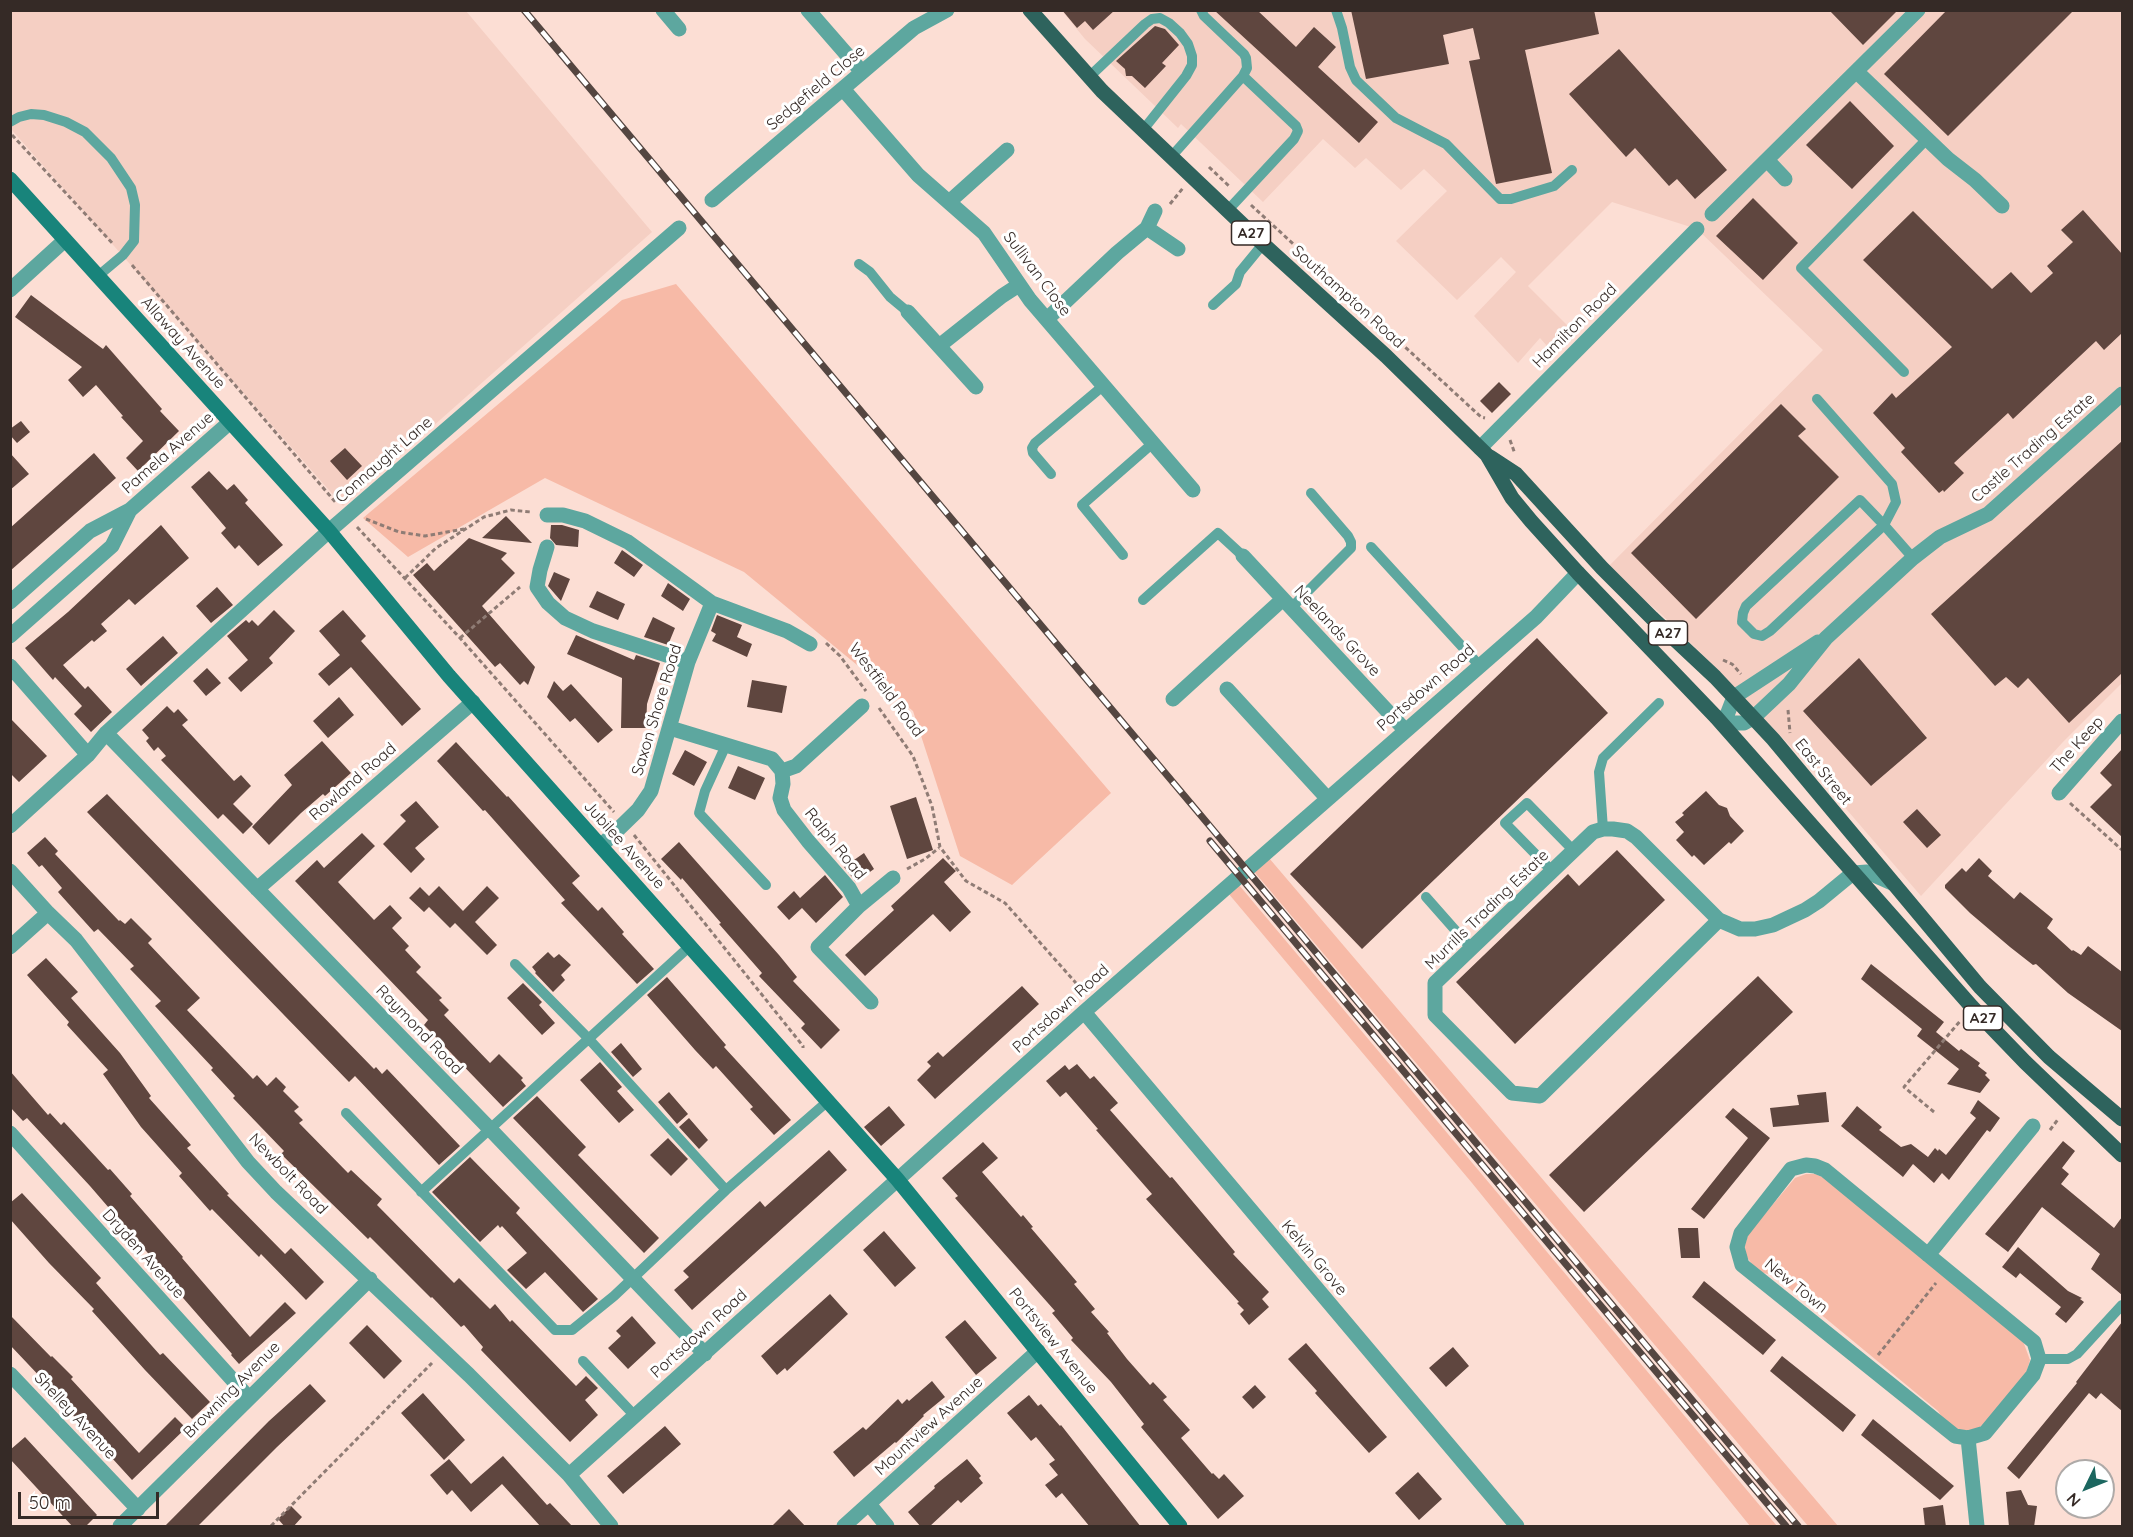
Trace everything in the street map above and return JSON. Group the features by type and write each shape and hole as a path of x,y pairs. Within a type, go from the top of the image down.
{"main road":[{"name":"Southampton Road","path":"1030,10 1089,77 1143,130 1386,356 1484,452 1512,498 1578,573 1725,724"},
{"name":"East Street","path":"1484,452 1516,474 1602,568 1753,718 1980,987 2049,1057 2122,1119"},
{"name":"A27","path":"1725,724 1853,873 1972,1006 2069,1105 2122,1155"}],"street":[{"path":"663,10 679,29"},
{"path":"808,10 862,72"},
{"name":"Sedgefield Close","path":"712,200 914,28 947,10"},
{"path":"1712,214 1918,10"},
{"path":"1857,72 2002,206"},
{"name":"Sullivan Close","path":"843,89 918,175 984,233 1047,319 1193,490"},
{"path":"949,202 1007,150"},
{"path":"1768,161 1785,179"},
{"name":"Allaway Avenue","path":"10,179 329,531"},
{"path":"1047,319 1147,228 1155,211"},
{"name":"Connaught Lane","path":"10,826 88,755 105,733 329,531 352,520 679,228"},
{"path":"1147,228 1178,249"},
{"name":"Hamilton Road","path":"1484,452 1500,429 1697,229"},
{"path":"10,290 65,240"},
{"path":"939,346 1002,296 1020,285"},
{"path":"908,312 976,387"},
{"name":"Castle Trading Estate","path":"1753,718 1789,684 1826,639 1913,558 1940,537 1988,514 2122,394"},
{"name":"Pamela Avenue","path":"10,602 90,531 130,510 229,423"},
{"name":"Pamela Avenue","path":"10,636 112,546 130,510"},
{"path":"547,515 563,515 585,521 628,542 712,603 787,631 810,644"},
{"name":"Jubilee Avenue","path":"329,531 473,702 897,1179"},
{"path":"547,546 537,587 548,603 565,618 593,631 687,663"},
{"name":"Neelands Grove","path":"1243,556 1405,730"},
{"name":"Portsdown Road","path":"569,1475 1089,1008 1536,617 1578,573"},
{"name":"Saxon Shore Road","path":"601,846 646,800 651,791 687,663 712,603"},
{"path":"1173,699 1287,603"},
{"name":"Castle Trading Estate","path":"1734,698 1798,654 1826,639"},
{"path":"10,666 88,755"},
{"path":"1227,689 1327,798"},
{"path":"1734,698 1728,707 1725,724 1744,723 1753,718"},
{"name":"Rowland Road","path":"257,889 473,702"},
{"path":"670,728 771,759 782,771 796,766 867,702"},
{"name":"The Keep","path":"2059,793 2122,721"},
{"name":"Raymond Road","path":"105,733 705,1354"},
{"name":"Ralph Road","path":"782,771 783,784 780,798 784,810 849,888 859,906"},
{"path":"1603,829 1627,831 1636,837 1719,920 1740,929 1755,929 1773,925 1805,910 1853,873 1867,872 1894,885"},
{"name":"Murrills Trading Estate","path":"1603,829 1593,832 1573,850 1435,983 1435,1016 1512,1094 1540,1096 1719,920"},
{"name":"Newbolt Road","path":"10,871 76,940 248,1162 276,1192 370,1279 569,1475 611,1527"},
{"path":"871,1002 818,946 859,906 893,878"},
{"path":"10,946 48,913"},
{"name":"Kelvin Grove","path":"1089,1008 1517,1527"},
{"path":"1928,1255 2033,1126"},
{"name":"Dryden Avenue","path":"10,1134 249,1398"},
{"name":"New Town","path":"1968,1438 1955,1436 1742,1265 1737,1247 1741,1233 1791,1169 1806,1165 1825,1170 2034,1342 2039,1359"},
{"name":"Portsview Avenue","path":"897,1179 1180,1527"},
{"name":"Browning Avenue","path":"120,1527 370,1279"},
{"name":"Mountview Avenue","path":"844,1527 1038,1351"},
{"path":"1977,1527 1968,1438 1985,1433 2033,1375 2039,1359"},
{"name":"Shelley Avenue","path":"10,1374 138,1509"},
{"path":"869,1504 887,1527"}],"lane":[{"path":"1171,157 1243,76 1247,68 1244,54 1204,16 1201,10"},
{"path":"1336,10 1350,67 1356,80 1396,118 1446,144 1500,199 1511,199 1554,186 1572,170"},
{"path":"1089,77 1152,19 1160,18 1180,33 1188,44 1192,65 1186,76 1143,130"},
{"path":"1228,210 1294,139 1298,131 1296,126 1243,76"},
{"path":"10,122 31,114 44,115 86,132 111,158 131,188 135,205 134,241 123,255 98,276"},
{"path":"1905,372 1801,268 1927,139"},
{"path":"1213,305 1236,284 1239,272 1263,244"},
{"path":"859,264 870,273 890,297 908,312"},
{"path":"1051,474 1033,453 1032,447 1103,386"},
{"path":"1817,399 1892,484 1896,502 1884,525 1770,631 1762,636 1754,634 1742,622 1746,606 1860,500 1884,525 1913,558"},
{"path":"1123,555 1082,505 1153,443"},
{"path":"1287,603 1351,548 1348,536 1311,493"},
{"path":"1143,600 1218,533 1243,556"},
{"path":"1371,546 1479,665"},
{"path":"1603,829 1599,772 1603,758 1659,703"},
{"path":"726,745 705,791 699,813 766,885"},
{"path":"1552,871 1504,823 1527,803 1573,850"},
{"path":"1426,897 1471,948"},
{"path":"421,1192 690,946"},
{"path":"515,964 588,1038 726,1190"},
{"path":"346,1113 555,1330 572,1330 633,1279 726,1190 828,1101"},
{"path":"2039,1359 2068,1359 2077,1354 2122,1305"},
{"path":"583,1361 635,1416"}],"path":[{"path":"10,133 123,255 352,520 624,823 803,1046 797,1067"},
{"path":"1208,166 1481,417 1489,419 1500,429"},
{"path":"1155,211 1168,206 1192,177"},
{"path":"405,578 436,548 484,518 511,510 547,515"},
{"path":"352,520 363,518 399,532 425,536 465,528"},
{"path":"460,638 519,587 537,587"},
{"name":"Westfield Road","path":"810,644 826,643 840,657 867,702"},
{"name":"Westfield Road","path":"878,707 913,756 932,806 940,847 966,881 1005,903 1089,1008"},
{"path":"2059,793 2122,850"},
{"path":"893,878 925,860 940,847"},
{"path":"1934,1112 1904,1087 1972,1006"},
{"path":"2033,1126 2048,1133 2069,1105"},
{"path":"1868,1368 1946,1270"},
{"path":"271,1527 444,1351"}],"shaded area":[{"path":"10,11 466,11 652,232 343,506 11,129"},
{"path":"1062,11 2122,11 2122,683 2063,742 1921,896 1811,768 1720,672 1661,614 1607,568 1823,350 1697,229 1612,202 1528,286 1573,331 1553,353 1540,338 1518,363 1474,316 1516,272 1501,257 1457,300 1396,241 1447,191 1424,169 1401,190 1366,158 1355,168 1323,139 1263,202 1181,124 1178,128 1085,39"},
{"path":"676,284 1111,793 1012,885 960,856 913,711 744,572 545,478 408,557 363,518 622,300"},
{"path":"1269,858 1838,1526 1808,1526 1251,868"},
{"path":"1239,885 1777,1526 1750,1526 1472,1183 1228,893"},
{"path":"1815,1174 1827,1179 2023,1341 2030,1360 2026,1374 1984,1424 1977,1429 1959,1432 1943,1419 1938,1411 1773,1275 1755,1268 1746,1256 1745,1246 1748,1234 1795,1178"}],"building":[{"path":"1062,10 1115,10 1093,30 1085,21 1077,28"},
{"path":"1214,10 1257,10 1296,47 1314,27 1336,47 1318,67 1378,122 1359,143"},
{"path":"1351,10 1594,10 1599,34 1525,50 1552,173 1496,184 1469,61 1480,59 1473,28 1443,35 1449,64 1366,79"},
{"path":"1829,10 1898,10 1863,45"},
{"path":"1947,10 2074,10 1948,136 1884,74"},
{"path":"1155,26 1165,29 1179,45 1162,63 1166,66 1145,88 1132,76 1126,76 1125,69 1116,61"},
{"path":"1619,49 1727,170 1695,199 1677,179 1669,186 1635,148 1626,157 1569,94"},
{"path":"1850,101 1894,146 1852,189 1806,145"},
{"path":"1753,198 1798,243 1763,280 1716,236"},
{"path":"2083,210 2122,254 2122,333 2104,350 2096,341 2013,419 2008,413 1954,463 1964,473 1944,492 1943,490 1939,493 1901,452 1905,448 1873,413 1892,393 1896,398 1952,347 1863,260 1913,211 1992,289 2011,272 2031,293 2053,273 2047,266 2073,242 2061,230"},
{"path":"31,295 103,349 106,345 179,431 138,471 126,458 143,441 96,385 83,397 68,380 82,367 15,317"},
{"path":"1499,382 1511,394 1492,413 1480,401"},
{"path":"1781,404 1806,429 1798,436 1839,477 1696,619 1631,553"},
{"path":"21,421 30,432 17,443 10,435 10,429"},
{"path":"2122,441 2122,673 2069,723 2028,678 2018,688 2006,677 1995,686 1931,614"},
{"path":"345,448 362,466 347,480 330,461"},
{"path":"10,453 29,474 10,490"},
{"path":"94,453 116,478 10,571 10,528"},
{"path":"209,471 227,490 234,484 248,500 245,503 283,545 258,566 239,545 235,549 221,533 226,528 191,487"},
{"path":"506,516 532,543 482,538"},
{"path":"161,525 189,558 135,605 129,599 101,624 107,631 94,642 92,640 63,665 85,689 88,686 112,712 91,732 74,714 82,706 55,677 53,680 25,648 68,612"},
{"path":"551,525 562,525 579,530 578,547 556,545 550,538"},
{"path":"469,538 507,553 501,559 515,573 482,606 535,667 528,685 524,681 520,685 500,663 495,667 413,575 427,563 434,571"},
{"path":"622,550 643,565 634,577 614,563"},
{"path":"554,572 570,579 561,601 548,586"},
{"path":"668,583 690,599 683,611 661,596"},
{"path":"217,587 233,605 211,623 196,606"},
{"path":"597,591 625,604 618,620 589,607"},
{"path":"274,610 295,631 269,658 273,663 241,692 228,678 248,660 227,636 246,620 249,623 252,620 258,626"},
{"path":"343,610 366,636 361,641 421,709 402,726 351,667 329,686 318,674 340,655 319,631"},
{"path":"717,615 742,625 737,637 752,644 747,657 712,641 716,634 711,631"},
{"path":"653,617 675,628 668,645 644,637"},
{"path":"576,635 634,660 636,655 660,663 647,704 646,728 621,728 622,678 567,654"},
{"path":"163,636 178,653 141,686 126,669"},
{"path":"1537,638 1608,713 1362,949 1290,874"},
{"path":"1859,658 1927,738 1871,786 1803,711"},
{"path":"207,668 221,683 206,696 193,681"},
{"path":"752,680 787,686 782,713 747,707"},
{"path":"554,681 563,691 571,684 613,730 598,743 575,718 570,722 547,697"},
{"path":"339,697 354,715 328,738 313,721"},
{"path":"167,706 174,713 178,709 188,720 182,725 234,781 241,775 251,786 233,804 253,824 243,834 223,814 218,819 161,760 166,756 158,747 154,751 146,741 149,738 142,730"},
{"path":"10,718 47,756 19,782 10,773"},
{"path":"322,741 351,773 301,813 269,845 252,827 292,785 284,775"},
{"path":"456,742 580,876 572,883 598,911 602,907 624,932 622,934 654,969 637,984 561,903 565,900 485,810 483,811 437,761"},
{"path":"2122,749 2122,837 2090,807 2112,785 2100,773"},
{"path":"685,750 707,762 694,786 672,774"},
{"path":"738,766 765,778 755,800 728,788"},
{"path":"1706,791 1719,805 1727,808 1730,816 1744,831 1704,865 1694,855 1692,857 1676,840 1684,832 1675,822"},
{"path":"107,794 374,1069 376,1067 382,1074 387,1069 460,1146 439,1165 355,1076 349,1082 87,812"},
{"path":"916,797 933,850 907,859 890,806"},
{"path":"416,801 439,827 415,848 425,859 411,873 383,844 406,821 400,815"},
{"path":"1917,809 1941,835 1927,848 1903,822"},
{"path":"362,833 375,846 338,882 374,920 390,905 402,918 392,928 409,946 405,950 421,967 416,972 442,998 439,1000 449,1010 444,1015 490,1063 499,1054 523,1078 521,1080 526,1086 503,1107 424,1025 428,1020 295,881 317,860 324,868"},
{"path":"45,837 58,851 55,854 119,921 125,924 131,918 152,939 148,943 200,998 187,1010 253,1079 257,1075 267,1086 276,1077 286,1087 283,1091 299,1107 294,1111 303,1120 299,1123 348,1173 351,1170 382,1199 377,1205 454,1283 459,1278 490,1309 495,1304 510,1322 512,1320 576,1386 586,1376 598,1388 585,1400 598,1415 570,1442 481,1350 483,1347 464,1325 461,1327 370,1237 368,1239 281,1154 284,1151 233,1098 235,1096 211,1070 213,1068 155,1006 161,1001 130,969 134,966 98,929 94,932 58,892 62,888 42,865 39,867 27,853"},
{"path":"679,842 779,955 797,977 793,981 840,1030 821,1049 801,1028 805,1024 759,976 762,973 719,924 721,923 682,878 681,880 661,859"},
{"path":"1617,850 1665,900 1515,1044 1456,982 1568,874 1579,886"},
{"path":"864,853 874,869 856,882 844,867"},
{"path":"943,858 956,871 944,882 971,912 950,932 933,914 865,976 845,955 894,910 891,906"},
{"path":"1979,858 1992,871 1988,876 2014,899 2020,892 2053,919 2047,928 2072,951 2081,955 2088,946 2122,972 2122,1031 2068,993 2036,964 2033,965 2010,947 1945,888 1945,885 1962,868 1966,872"},
{"path":"825,875 843,897 816,923 802,908 789,920 777,907 794,891 800,898"},
{"path":"439,886 463,911 487,886 499,898 475,922 497,945 487,955 455,923 450,928 429,907 424,912 409,898 420,887 429,896"},
{"path":"548,952 554,958 559,954 571,965 561,975 565,980 553,992 532,967"},
{"path":"46,958 78,992 71,998 120,1053 151,1096 149,1098 191,1145 187,1148 229,1194 227,1195 285,1254 291,1248 324,1282 306,1300 261,1254 259,1257 212,1209 210,1211 179,1176 182,1173 141,1127 103,1074 108,1070 67,1025 69,1022 27,975"},
{"path":"1871,964 1944,1022 1936,1032 1959,1051 1961,1049 1980,1063 1978,1066 1987,1073 1985,1075 1990,1080 1980,1093 1947,1084 1959,1069 1917,1036 1922,1029 1861,979"},
{"path":"1758,976 1793,1012 1584,1212 1549,1175"},
{"path":"667,977 726,1045 724,1047 791,1120 774,1135 750,1109 753,1107 716,1066 713,1069 647,995"},
{"path":"523,983 542,1002 539,1005 555,1023 542,1035 507,998"},
{"path":"1022,986 1039,1004 935,1099 917,1080 931,1066 927,1062 938,1052 943,1057"},
{"path":"621,1043 642,1069 633,1077 611,1052"},
{"path":"600,1062 622,1087 617,1091 634,1110 619,1123 580,1080"},
{"path":"1077,1064 1090,1079 1094,1076 1118,1103 1110,1110 1170,1178 1172,1177 1235,1252 1233,1254 1269,1292 1262,1299 1269,1307 1249,1325 1240,1314 1244,1310 1237,1303 1239,1302 1146,1199 1152,1194 1096,1130 1098,1129 1066,1092 1060,1097 1046,1081 1065,1065 1069,1070"},
{"path":"10,1071 48,1115 50,1113 61,1125 64,1122 108,1170 110,1169 132,1194 130,1196 250,1337 285,1302 296,1313 239,1364 170,1283 172,1281 90,1186 27,1118 23,1121 10,1107"},
{"path":"669,1092 688,1114 677,1124 658,1102"},
{"path":"1826,1092 1829,1122 1773,1127 1770,1108 1799,1105 1797,1095"},
{"path":"537,1096 586,1147 578,1155 659,1238 644,1253 513,1118"},
{"path":"1978,1100 2000,1118 1990,1132 1987,1130 1949,1180 1942,1173 1934,1183 1913,1164 1903,1177 1841,1126 1857,1106 1882,1127 1879,1130 1901,1147 1911,1144 1928,1157 1935,1148 1946,1155 1976,1118 1970,1113"},
{"path":"889,1106 905,1125 881,1146 864,1127"},
{"path":"1733,1108 1770,1138 1704,1219 1691,1209 1748,1138 1725,1117"},
{"path":"689,1118 708,1140 699,1149 679,1127"},
{"path":"668,1138 688,1159 671,1176 650,1155"},
{"path":"2063,1141 2075,1151 2062,1168 2069,1174 2061,1184 2114,1228 2122,1217 2122,1295 2091,1269 2100,1254 2042,1207 2008,1252 1985,1234"},
{"path":"983,1142 998,1158 982,1172 1021,1217 1023,1215 1033,1227 1031,1228 1077,1282 1074,1284 1095,1309 1091,1312 1109,1332 1107,1333 1127,1359 1150,1385 1153,1382 1167,1397 1163,1400 1190,1430 1181,1438 1212,1474 1219,1479 1224,1474 1244,1496 1218,1519 1141,1427 1144,1424 1111,1382 1071,1340 1073,1338 1052,1313 1055,1311 955,1198 958,1196 942,1178"},
{"path":"829,1150 847,1170 692,1310 674,1290 689,1277 683,1271 760,1201 765,1207"},
{"path":"470,1157 520,1208 516,1213 598,1299 583,1312 545,1272 526,1289 507,1270 527,1253 502,1226 500,1228 498,1225 480,1242 432,1192"},
{"path":"22,1193 101,1278 96,1283 160,1355 163,1353 210,1402 192,1419 10,1219 10,1203"},
{"path":"1678,1228 1698,1228 1700,1258 1681,1258"},
{"path":"884,1231 916,1268 895,1287 863,1250"},
{"path":"2018,1247 2068,1291 2082,1298 2080,1299 2084,1302 2066,1323 2055,1314 2061,1307 2020,1273 2016,1278 2002,1267"},
{"path":"1704,1281 1776,1340 1763,1355 1692,1297"},
{"path":"830,1294 848,1314 787,1371 785,1368 777,1375 761,1356"},
{"path":"10,1315 73,1377 71,1379 139,1453 175,1417 186,1428 132,1480 10,1345"},
{"path":"632,1316 656,1343 628,1369 608,1348 621,1336 616,1331"},
{"path":"965,1320 997,1358 976,1375 945,1337"},
{"path":"2122,1322 2122,1411 2101,1393 2096,1399 2089,1393 2019,1479 2007,1468 2077,1383"},
{"path":"367,1325 402,1361 384,1379 349,1343"},
{"path":"1306,1343 1387,1437 1369,1453 1288,1359"},
{"path":"1453,1347 1469,1366 1446,1387 1429,1368"},
{"path":"1782,1356 1856,1415 1843,1432 1770,1371"},
{"path":"932,1381 945,1397 923,1415 896,1443 854,1477 833,1452 863,1427 866,1430 898,1399 902,1404 907,1399 909,1401"},
{"path":"310,1384 326,1401 197,1527 164,1527 269,1421"},
{"path":"1255,1385 1266,1397 1253,1409 1242,1397"},
{"path":"423,1393 465,1440 444,1460 401,1413"},
{"path":"1029,1395 1038,1406 1041,1404 1061,1425 1141,1527 1090,1527 1062,1493 1056,1498 1045,1485 1058,1475 1049,1464 1055,1460 1036,1437 1031,1441 1007,1413"},
{"path":"1873,1419 1954,1486 1940,1500 1861,1435"},
{"path":"665,1426 681,1444 623,1494 607,1476"},
{"path":"25,1437 97,1515 85,1527 73,1527 10,1459 10,1450"},
{"path":"503,1456 547,1505 550,1503 573,1527 541,1527 502,1484 471,1512 452,1490 447,1495 430,1475 449,1459 471,1484"},
{"path":"967,1459 981,1476 979,1478 983,1483 961,1503 958,1500 929,1527 921,1527 908,1512 935,1488 934,1486"},
{"path":"1418,1472 1442,1499 1419,1520 1395,1493"},
{"path":"2021,1490 2028,1505 2037,1506 2034,1527 2009,1527 2006,1492"},
{"path":"1943,1505 1946,1527 1925,1527 1923,1508"},
{"path":"291,1506 302,1517 293,1527 285,1527 278,1519"},
{"path":"789,1509 806,1527 771,1527"}],"railway":[{"path":"524,10 1798,1526"},
{"path":"1210,841 1786,1526"}]}
